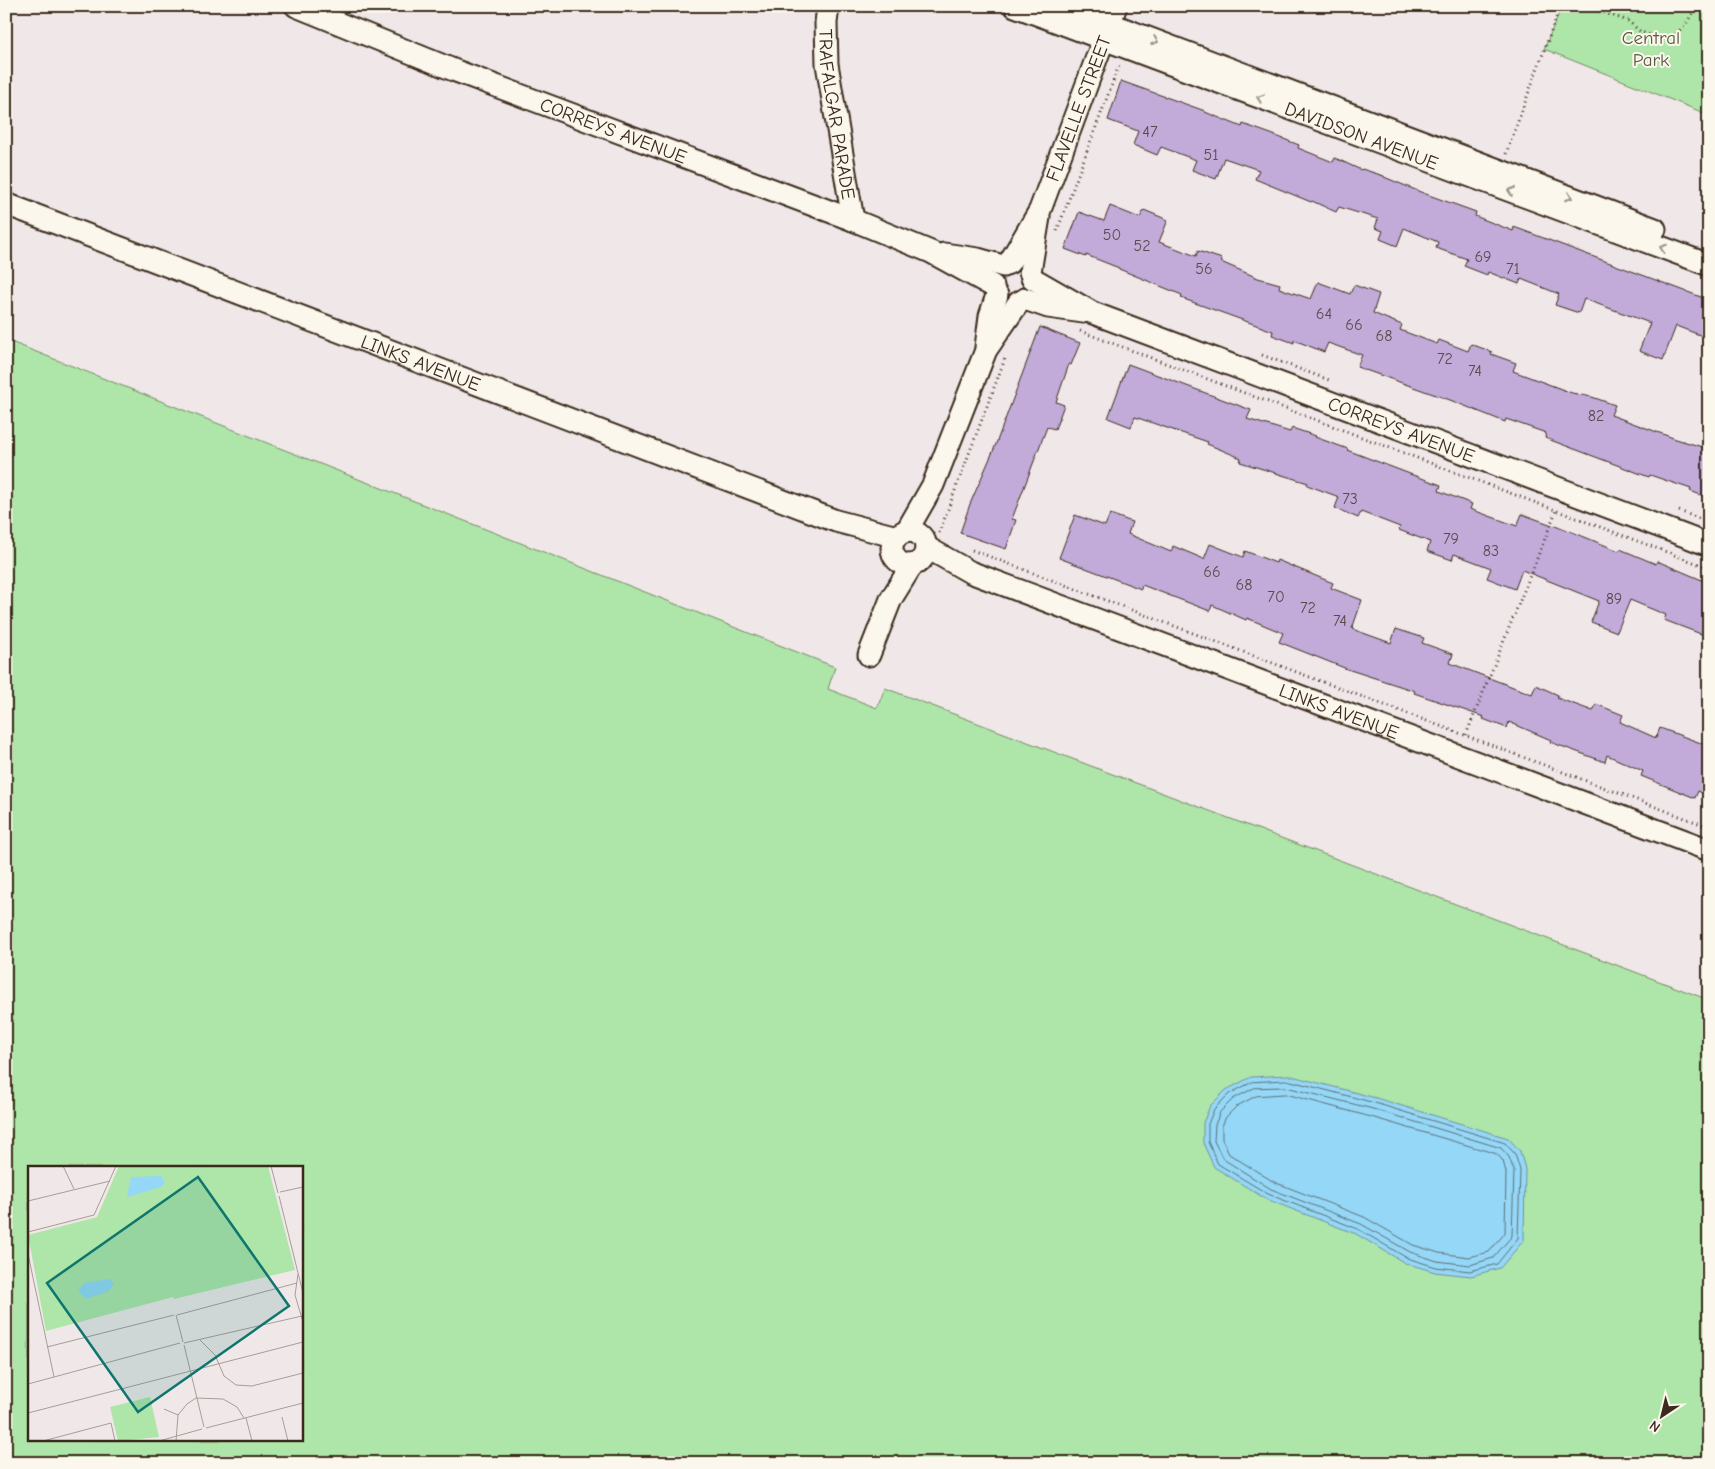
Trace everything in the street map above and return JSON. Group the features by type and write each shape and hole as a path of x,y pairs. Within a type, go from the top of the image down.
{"street":[{"name":"CORREYS AVENUE","path":"296,6 456,71 853,220 931,252 995,290"},
{"name":"TRAFALGAR PARADE","path":"828,6 826,23 827,64 853,220"},
{"name":"DAVIDSON AVENUE","path":"1015,6 1110,23 1709,265"},
{"name":"DAVIDSON AVENUE","path":"1063,6 1709,249"},
{"name":"FLAVELLE STREET","path":"1006,264 1040,210 1110,23"},
{"name":"LINKS AVENUE","path":"6,204 836,521 912,548 970,572 1709,850"},
{"name":"FLAVELLE STREET","path":"1031,275 1040,210"},
{"name":"CORREYS AVENUE","path":"931,252 1006,264"},
{"path":"869,655 912,548 933,486 986,350 995,290 995,274 1006,264 1020,264 1031,275 1032,290 986,350"},
{"name":"CORREYS AVENUE","path":"1031,275 1093,313 1709,545"},
{"path":"995,290 1007,302 1022,301"},
{"name":"CORREYS AVENUE","path":"1022,301 1048,307 1093,313"}],"path":[{"path":"1506,156 1559,8 1567,11 1577,6"},
{"path":"1585,6 1628,21 1641,32 1665,39 1673,36 1684,27 1697,6"},
{"path":"1056,234 1121,60"},
{"path":"1074,329 1709,568"},
{"path":"1256,352 1336,382"},
{"path":"912,548 1007,354"},
{"path":"1673,509 1709,522"},
{"path":"1466,736 1556,510"},
{"path":"965,547 1709,827"}],"green space":[{"name":"Central Park","path":"1562,6 1709,6 1709,115 1544,49"},
{"path":"6,340 835,667 828,689 877,708 885,688 1709,1000 1709,1463 6,1463"}],"water":[{"path":"1288,1075 1376,1098 1508,1138 1520,1151 1525,1169 1524,1240 1500,1268 1471,1276 1435,1272 1405,1263 1356,1234 1266,1199 1214,1167 1203,1143 1203,1123 1210,1106 1226,1090 1251,1077"}],"building":[{"path":"1121,81 1205,111 1242,127 1243,124 1271,134 1299,145 1298,148 1333,162 1335,158 1361,170 1384,176 1423,193 1476,212 1475,216 1513,231 1514,227 1709,300 1709,327 1705,337 1676,326 1663,360 1639,351 1650,323 1584,299 1579,313 1555,305 1559,294 1521,279 1519,284 1488,272 1487,275 1464,266 1467,259 1436,248 1438,242 1404,228 1397,246 1380,239 1383,231 1375,228 1378,219 1339,207 1336,212 1255,179 1259,170 1224,158 1216,179 1192,170 1196,160 1161,147 1157,155 1133,145 1138,131 1108,120"},
{"path":"1110,206 1140,218 1144,210 1168,220 1159,242 1196,256 1198,251 1222,259 1221,262 1258,278 1280,284 1279,288 1311,299 1318,282 1350,294 1354,285 1379,294 1373,313 1402,325 1400,330 1437,344 1439,340 1468,351 1471,344 1492,352 1491,354 1516,363 1513,371 1572,393 1592,397 1615,405 1611,415 1709,449 1709,498 1690,491 1691,489 1650,475 1649,477 1545,438 1546,433 1506,419 1505,422 1357,367 1362,355 1328,343 1324,352 1294,340 1294,343 1272,335 1273,331 1181,298 1182,295 1119,268 1065,249 1079,212 1104,221"},
{"path":"1040,327 1080,343 1071,365 1069,364 1056,402 1064,405 1055,429 1047,427 1012,519 1016,520 1006,549 960,533"},
{"path":"1128,364 1251,410 1247,419 1290,432 1292,428 1316,436 1347,450 1441,485 1439,491 1472,504 1470,509 1517,526 1522,514 1656,564 1657,561 1709,583 1709,637 1664,620 1666,615 1630,600 1617,632 1591,622 1599,601 1522,570 1515,589 1487,578 1491,568 1454,554 1452,560 1427,551 1430,542 1399,530 1400,527 1361,512 1358,518 1335,508 1339,497 1307,485 1308,483 1240,462 1241,458 1207,444 1208,442 1135,417 1131,427 1108,418"},
{"path":"1110,514 1132,522 1128,534 1171,552 1173,546 1204,559 1210,544 1243,557 1245,551 1276,563 1277,560 1333,583 1331,588 1362,600 1352,629 1391,643 1396,629 1424,638 1422,643 1453,654 1450,663 1497,681 1532,694 1536,685 1558,695 1557,698 1593,711 1596,704 1623,715 1620,722 1656,738 1660,728 1709,746 1709,797 1698,791 1695,798 1641,776 1643,771 1607,755 1605,762 1550,742 1551,740 1509,722 1507,728 1483,719 1484,717 1414,693 1415,691 1347,669 1279,642 1283,633 1212,605 1210,611 1142,585 1141,589 1059,558 1075,515 1105,526"}]}
